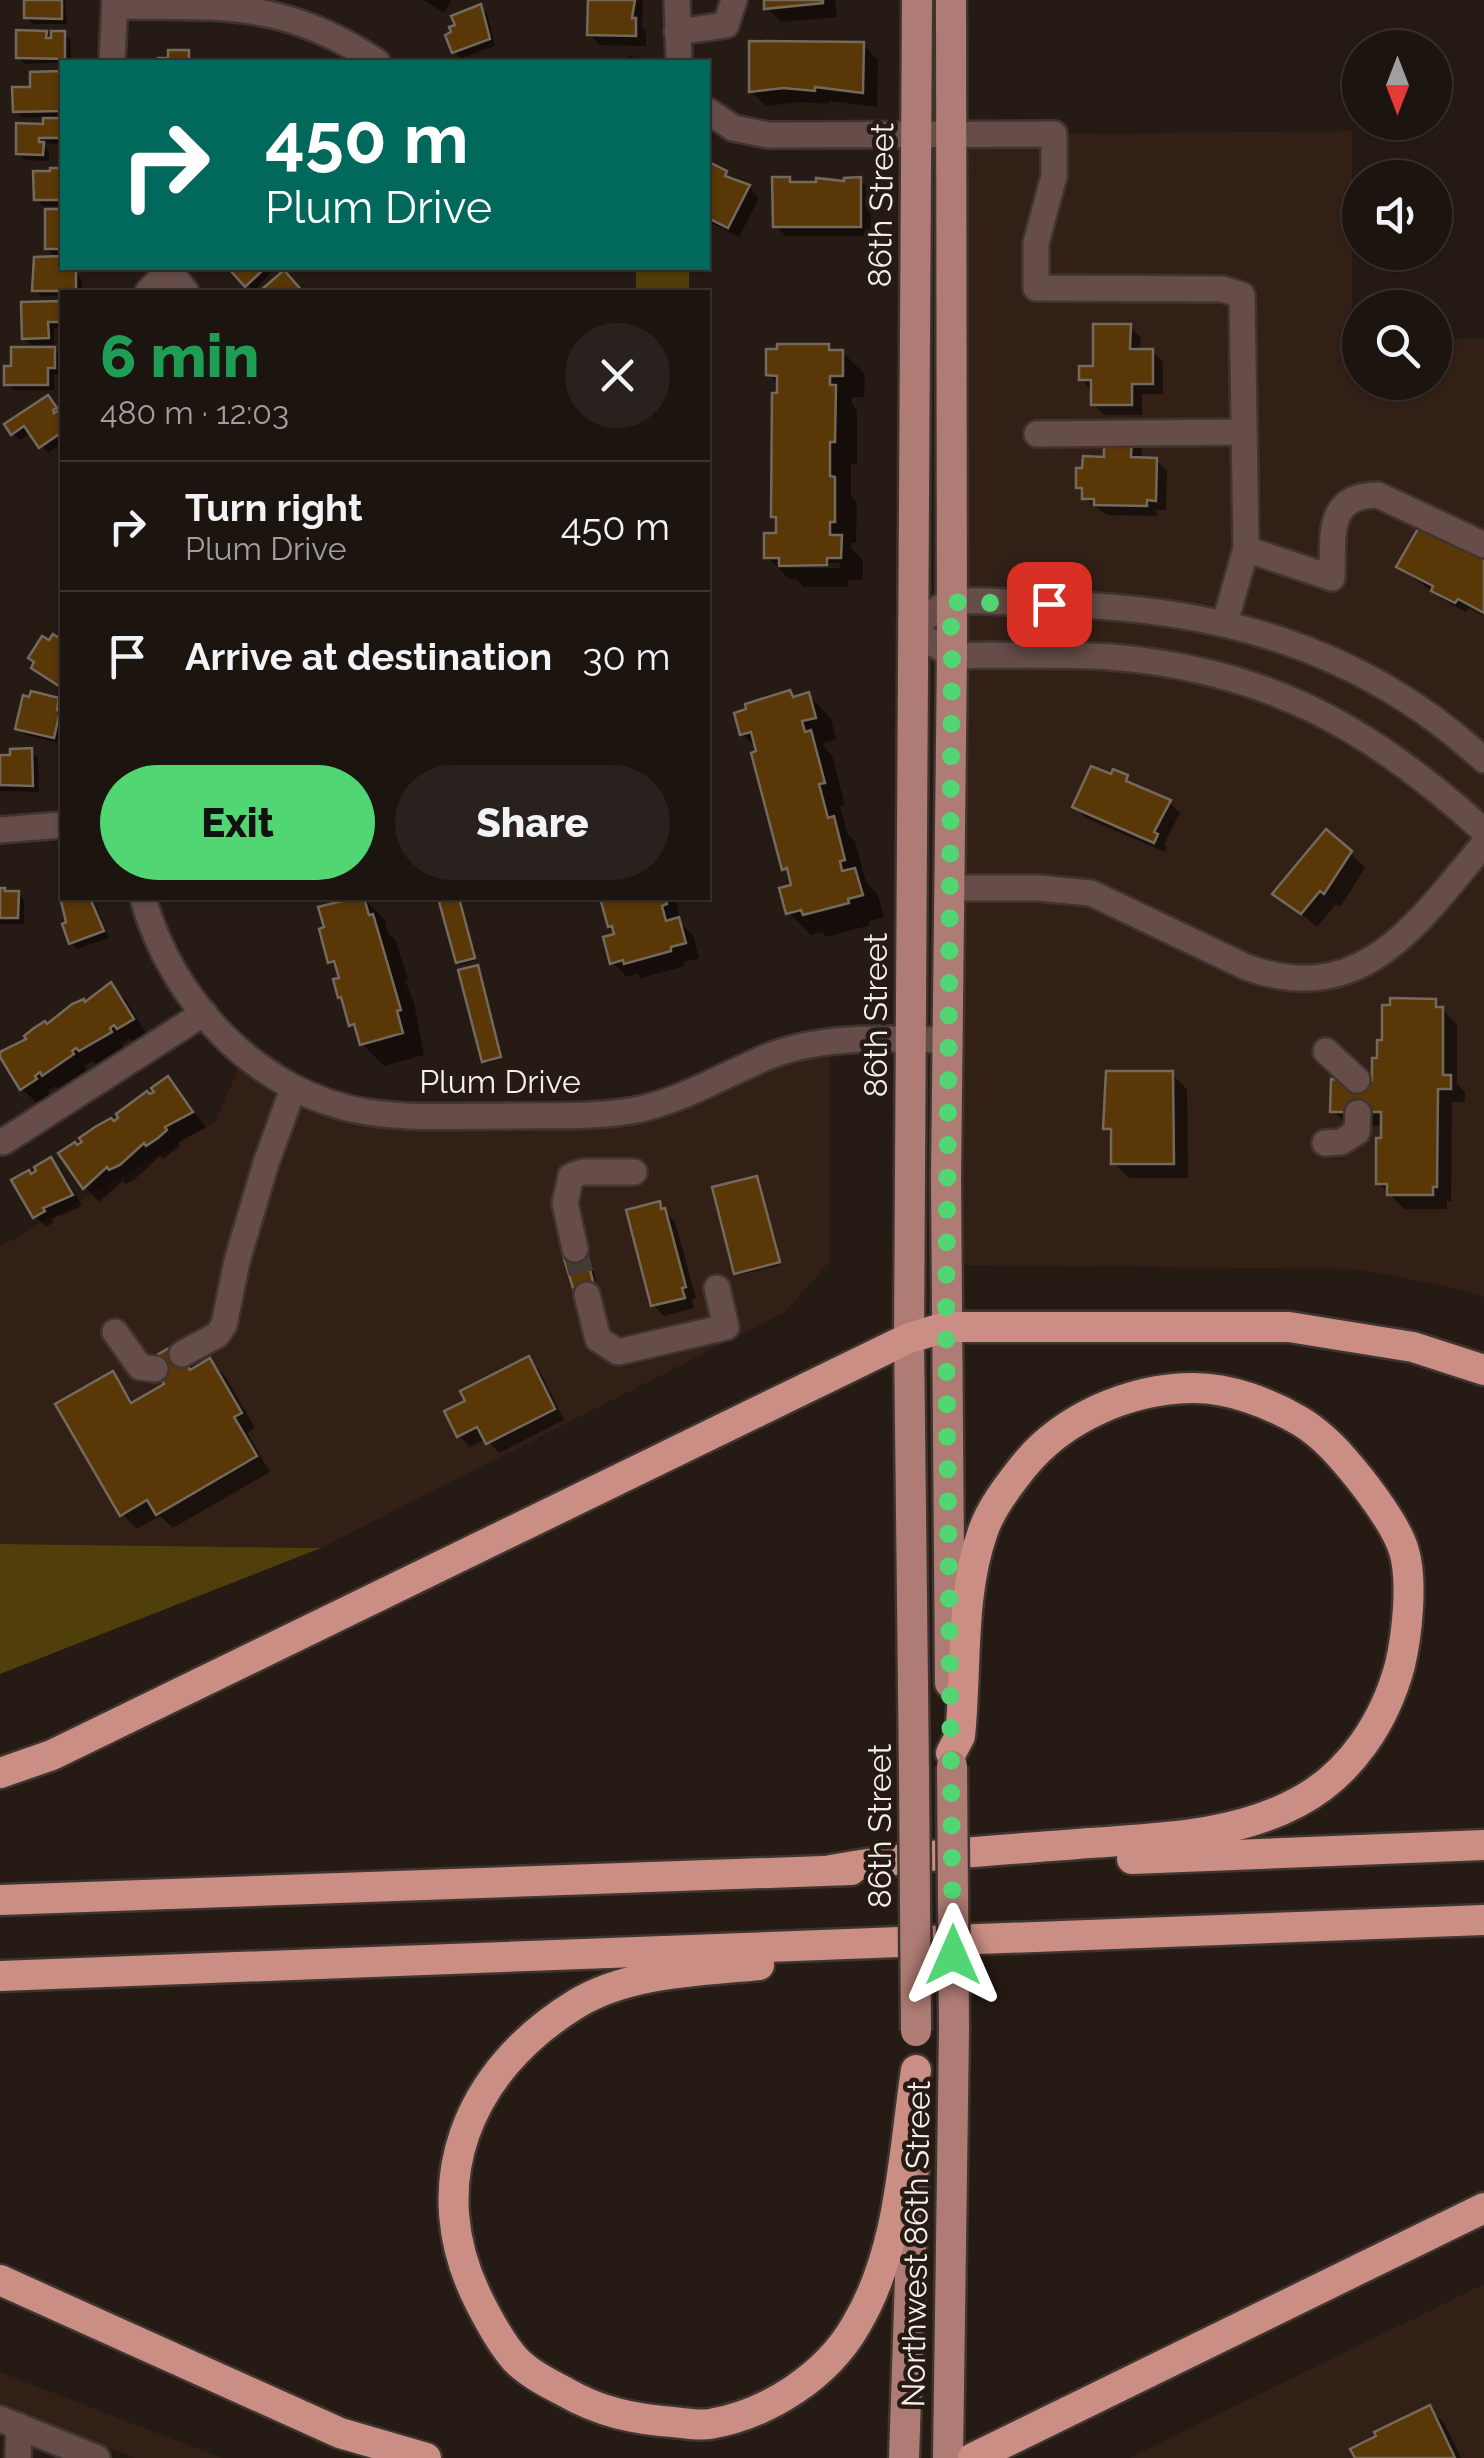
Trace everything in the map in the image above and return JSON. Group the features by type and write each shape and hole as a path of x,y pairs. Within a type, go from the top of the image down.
{"highway":[{"path":"0,1773 52,1755 909,1338 946,1327 1289,1326 1413,1346 1484,1370"},
{"path":"831,1870 928,1856 1192,1834 1267,1818 1302,1800 1334,1778 1380,1720 1394,1688 1409,1629 1404,1551 1373,1495 1338,1451 1302,1422 1250,1398 1192,1388 1114,1404 1084,1416 1037,1450 1009,1484 984,1528 970,1577 960,1736 952,1760"},
{"path":"0,1900 1484,1845"},
{"path":"0,1976 1484,1920"},
{"path":"916,2070 887,2260 856,2328 805,2383 770,2403 707,2425 638,2420 606,2412 541,2380 516,2360 493,2329 472,2288 456,2241 455,2176 470,2117 488,2084 512,2053 578,2003 623,1984 960,1940"},
{"path":"974,2458 1484,2208"},
{"path":"0,2280 289,2412 340,2433 426,2458"}],"main road":[{"name":"86th Street","path":"916,2031 909,1338 917,0"},
{"path":"951,0 952,654 946,1327 952,1760"},
{"name":"Northwest 86th Street","path":"948,2458 954,2030 952,1760"},
{"name":"Northwest 86th Street","path":"904,2458 916,2031"}],"street":[{"path":"677,0 677,46 726,25 734,0"},
{"path":"112,60 115,3 262,10 313,25 374,60"},
{"path":"710,112 733,128 753,133 1054,134 1054,176 1036,242 1036,288 1222,290 1242,295 1246,550 1225,622"},
{"path":"150,290 167,270"},
{"path":"169,270 184,290"},
{"path":"1037,434 1244,432"},
{"path":"1246,550 1332,578 1335,516 1359,494 1378,494 1484,545"},
{"path":"1484,760 1422,710 1372,680 1296,645 1225,622 1110,605 950,602 912,628 952,654 1159,662 1212,672 1263,688 1348,726 1392,753 1484,831"},
{"path":"0,830 60,825"},
{"path":"949,888 1054,888 1090,893 1246,967 1266,974 1306,978 1354,970 1373,961 1435,902 1484,844"},
{"name":"Plum Drive","path":"144,900 156,936 188,993 231,1042 265,1071 293,1088 363,1112 600,1114 670,1102 769,1056 863,1039 948,1040"},
{"path":"3,1142 204,1013"},
{"path":"1326,1051 1357,1080"},
{"path":"182,1354 217,1335 224,1325 266,1163 293,1088"},
{"path":"1326,1143 1350,1139 1357,1132 1358,1112"},
{"path":"575,1249 567,1222 566,1187 571,1176 634,1172"},
{"path":"587,1296 598,1338 618,1352 726,1327 717,1288"},
{"path":"115,1332 140,1366 155,1369"},
{"path":"9,2423 18,2458"},
{"path":"9,2423 97,2458"}],"shaded area":[{"path":"1342,131 1342,140 1352,140 1352,160 1342,160 1342,270 1352,270 1352,290 1342,290 1342,400 1452,400 1452,339 1484,339 1484,1297 1358,1269 946,1265 951,135"},
{"path":"636,270 689,270 689,290 636,290"},
{"path":"830,1043 830,1261 785,1312 321,1548 0,1544 0,1247 215,1122 245,1054 363,1112 599,1114"},
{"path":"0,1544 321,1548 0,1674"},
{"path":"1484,2284 1484,2458 1129,2458"},
{"path":"0,2372 222,2458 135,2458 0,2404"}],"building":[{"path":"24,0 62,0 62,19 24,18"},
{"path":"588,0 635,0 632,18 636,18 636,36 587,35"},
{"path":"764,0 823,0 823,3 764,9"},
{"path":"481,4 490,39 452,53 445,35 455,25 451,16"},
{"path":"16,30 47,31 46,38 51,38 51,31 65,31 65,59 16,58"},
{"path":"749,41 864,42 863,93 815,87 815,91 783,88 749,92"},
{"path":"168,50 189,50 189,60 158,60 168,58"},
{"path":"59,71 60,111 13,112 12,87 30,87 30,72"},
{"path":"43,118 60,118 60,138 39,138 39,142 44,142 43,155 16,154 16,123 43,124"},
{"path":"710,162 727,171 725,176 750,185 728,228 710,219"},
{"path":"60,168 60,200 34,200 33,171"},
{"path":"772,177 816,182 816,178 844,181 861,177 861,227 773,227"},
{"path":"45,209 60,209 60,249 45,249"},
{"path":"59,256 60,270 76,271 76,290 32,291 34,257"},
{"path":"230,270 263,270 245,287"},
{"path":"284,270 301,290 261,290"},
{"path":"60,301 60,322 48,322 49,338 22,339 21,302"},
{"path":"1093,324 1131,324 1130,349 1153,349 1153,384 1132,384 1132,405 1091,405 1091,380 1079,380 1079,366 1093,366"},
{"path":"777,344 829,344 829,350 843,350 843,376 830,376 830,385 836,385 835,442 830,442 835,522 830,522 830,535 842,535 841,558 827,558 827,565 779,566 779,558 764,558 764,533 776,533 776,517 771,517 772,393 777,393 777,376 766,375 766,349 777,349"},
{"path":"11,347 55,347 55,368 48,368 48,385 4,385 4,366 11,366"},
{"path":"48,395 57,408 54,413 60,409 60,433 39,448 24,426 11,435 4,424"},
{"path":"1104,433 1132,433 1131,457 1157,458 1156,501 1147,500 1147,506 1094,505 1094,499 1082,499 1082,488 1076,488 1076,468 1082,468 1083,456 1104,457"},
{"path":"1419,527 1478,551 1477,555 1484,559 1484,613 1431,591 1433,586 1396,567"},
{"path":"53,634 60,639 60,687 31,668 34,662 28,658 42,636 49,640"},
{"path":"790,690 793,697 809,692 816,718 802,721 805,732 811,730 825,783 819,784 828,818 834,816 845,860 840,861 842,871 855,868 863,895 848,899 849,903 803,915 801,910 786,914 779,888 791,885 787,868 782,870 751,753 756,751 751,732 740,735 734,713 746,709 745,704"},
{"path":"31,691 59,698 54,738 15,729 23,695 29,697"},
{"path":"32,748 33,786 0,785 0,755 10,755 10,749"},
{"path":"1091,766 1111,774 1113,769 1128,775 1126,781 1171,800 1154,832 1158,834 1154,843 1072,807"},
{"path":"1326,829 1352,851 1324,894 1320,891 1301,914 1272,894"},
{"path":"0,888 19,891 18,918 0,918"},
{"path":"61,900 91,900 104,931 69,944 62,924 66,922"},
{"path":"365,900 369,915 373,914 401,1010 397,1011 403,1033 360,1045 354,1024 349,1026 341,997 338,998 333,979 339,978 334,961 328,963 318,907"},
{"path":"439,900 460,900 475,958 456,963"},
{"path":"601,900 666,900 667,904 662,906 666,921 679,917 686,943 624,964 623,960 610,964 603,937 614,934 612,926 608,927"},
{"path":"478,965 501,1057 482,1062 458,970"},
{"path":"111,982 134,1019 117,1029 114,1025 110,1028 112,1032 79,1051 76,1048 74,1054 42,1076 40,1072 35,1076 37,1079 20,1090 0,1052 26,1039 24,1036 34,1028 45,1021 47,1024 72,1004 84,999 85,1002"},
{"path":"1390,998 1436,999 1436,1007 1443,1007 1443,1075 1451,1075 1451,1089 1438,1089 1437,1187 1433,1187 1433,1195 1387,1195 1387,1184 1376,1184 1376,1138 1381,1138 1381,1112 1330,1112 1331,1079 1372,1080 1372,1058 1377,1058 1377,1040 1382,1040 1382,1005 1390,1005"},
{"path":"1106,1071 1173,1071 1174,1164 1111,1164 1111,1129 1103,1129"},
{"path":"168,1076 193,1112 165,1127 167,1130 158,1138 146,1146 144,1143 120,1165 109,1170 107,1167 83,1189 58,1153 82,1142 79,1138 95,1127 111,1118 114,1121 118,1118 116,1114 147,1091 154,1092 151,1088"},
{"path":"51,1157 73,1195 43,1208 45,1211 33,1218 11,1180 29,1170 31,1174 36,1171 34,1167"},
{"path":"757,1176 780,1262 734,1274 712,1187"},
{"path":"660,1201 686,1287 682,1288 685,1298 651,1306 626,1210"},
{"path":"584,1247 596,1293 576,1298 562,1252"},
{"path":"176,1344 190,1370 210,1358 242,1413 234,1417 257,1456 156,1515 147,1500 120,1516 55,1404 113,1371 131,1403 164,1384 150,1359"},
{"path":"529,1356 555,1409 486,1444 477,1427 457,1437 444,1411 465,1401 460,1391"},
{"path":"1430,2405 1455,2458 1355,2458 1350,2449 1376,2436 1374,2432"}],"tunnel":[{"path":"575,1249 587,1295"}],"route":[{"path":"953,1955 946,1327 950,602 1049,604"}]}
